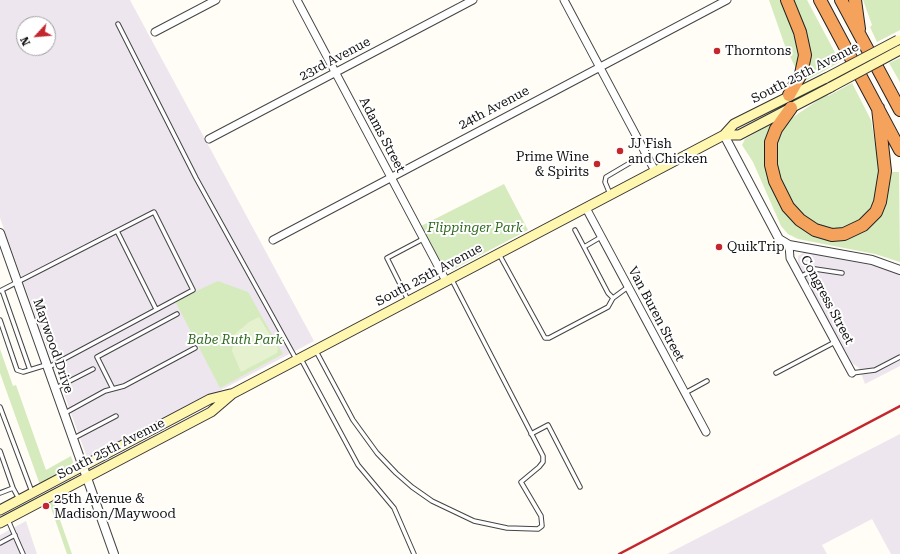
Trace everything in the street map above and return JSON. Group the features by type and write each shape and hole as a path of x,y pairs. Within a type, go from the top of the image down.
{"highway":[{"path":"787,0 800,32 805,55 801,74 789,95"},
{"path":"820,0 900,150"},
{"path":"841,0 900,110"},
{"path":"855,0 858,12 860,34"},
{"path":"791,108 776,129 771,142 771,165 775,181 786,203 800,220 815,230 832,235 844,234 863,225 876,212 880,202 885,170 878,108"}],"main road":[{"name":"South 25th Avenue","path":"4,520 211,412 232,394 724,135 734,124 789,95 826,78 899,39"},
{"name":"South 25th Avenue","path":"724,135 739,135 900,50"},
{"name":"South 25th Avenue","path":"0,510 210,399 232,394"}],"street":[{"path":"155,32 216,0"},
{"name":"Adams Street","path":"297,0 423,239 448,280"},
{"name":"23rd Avenue","path":"208,139 473,0"},
{"path":"564,0 655,171"},
{"name":"24th Avenue","path":"273,240 598,66 726,0"},
{"name":"Congress Street","path":"724,135 779,239 789,245 790,258 852,373"},
{"name":"Van Buren Street","path":"586,208 706,432"},
{"name":"Maywood Drive","path":"0,233 114,554"},
{"path":"789,245 872,260 900,270"}],"lane":[{"path":"118,24 196,178 358,465 394,508 414,554"},
{"path":"610,195 605,182 606,177 646,154"},
{"path":"0,320 17,370 23,372 47,366 193,290 154,212 1,291 30,370"},
{"path":"575,230 608,292 613,298"},
{"path":"117,231 156,309"},
{"path":"584,247 601,237"},
{"path":"409,301 387,258 423,239"},
{"path":"498,254 545,338 549,338 608,307 613,298 628,287"},
{"path":"800,277 815,269 842,273"},
{"path":"316,350 353,420 376,453 396,473 432,501 474,522 521,530 538,529 542,526 541,516 521,482 543,462 543,456 448,280"},
{"path":"113,389 97,358 177,314"},
{"path":"776,373 836,341"},
{"path":"64,413 113,389 124,386 195,348"},
{"path":"852,373 875,370 900,357"},
{"path":"55,388 93,369"},
{"path":"685,393 707,381"},
{"path":"0,407 32,493"},
{"path":"73,439 116,416"},
{"path":"531,434 548,425 580,487"},
{"path":"0,451 13,488 19,500"},
{"path":"0,493 13,488"},
{"path":"4,520 15,535 23,554"},
{"path":"0,543 15,535"}],"shaded area":[{"path":"0,0 130,0 314,341 88,460 0,218"},
{"path":"805,252 874,266 900,275 900,366 865,384 859,368 852,363 798,265 798,256"},
{"path":"900,434 900,554 891,554 872,519 822,545 827,554 667,554"},
{"path":"26,521 37,554 0,554 0,535"}],"green space":[{"path":"769,0 783,0 800,44 798,73 785,46"},
{"path":"791,0 807,0 840,62 807,80 803,79"},
{"path":"863,0 900,0 900,30 877,42 870,27 872,25"},
{"path":"900,58 900,82 889,63"},
{"path":"852,83 871,120 879,167 877,189 874,202 862,219 846,227 837,229 814,223 794,206 781,182 778,168 776,138 786,122 827,94 828,96"},
{"path":"778,120 766,153 806,230 862,232 889,174 892,172 899,172 900,262 875,254 798,239 788,234 781,226 753,162 742,145 745,139"},
{"name":"Flippinger Park","path":"504,184 528,230 452,270 442,265 421,226"},
{"name":"Babe Ruth Park","path":"218,281 248,292 283,354 220,388 175,301"},
{"path":"259,317 278,348 277,353 241,372 232,351 235,334 249,322"},
{"path":"0,349 13,386 16,385 46,470 71,456 73,462 71,469 40,485 0,373"},
{"path":"53,500 72,554 67,554 49,502"}],"railway":[{"path":"619,554 900,406"}],"place":[{"name":"Thorntons","path":"717,51"},
{"name":"JJ Fish and Chicken","path":"620,151"},
{"name":"Prime Wine & Spirits","path":"597,164"},
{"name":"QuikTrip","path":"719,247"},
{"name":"25th Avenue & Madison/Maywood","path":"46,506"}]}
